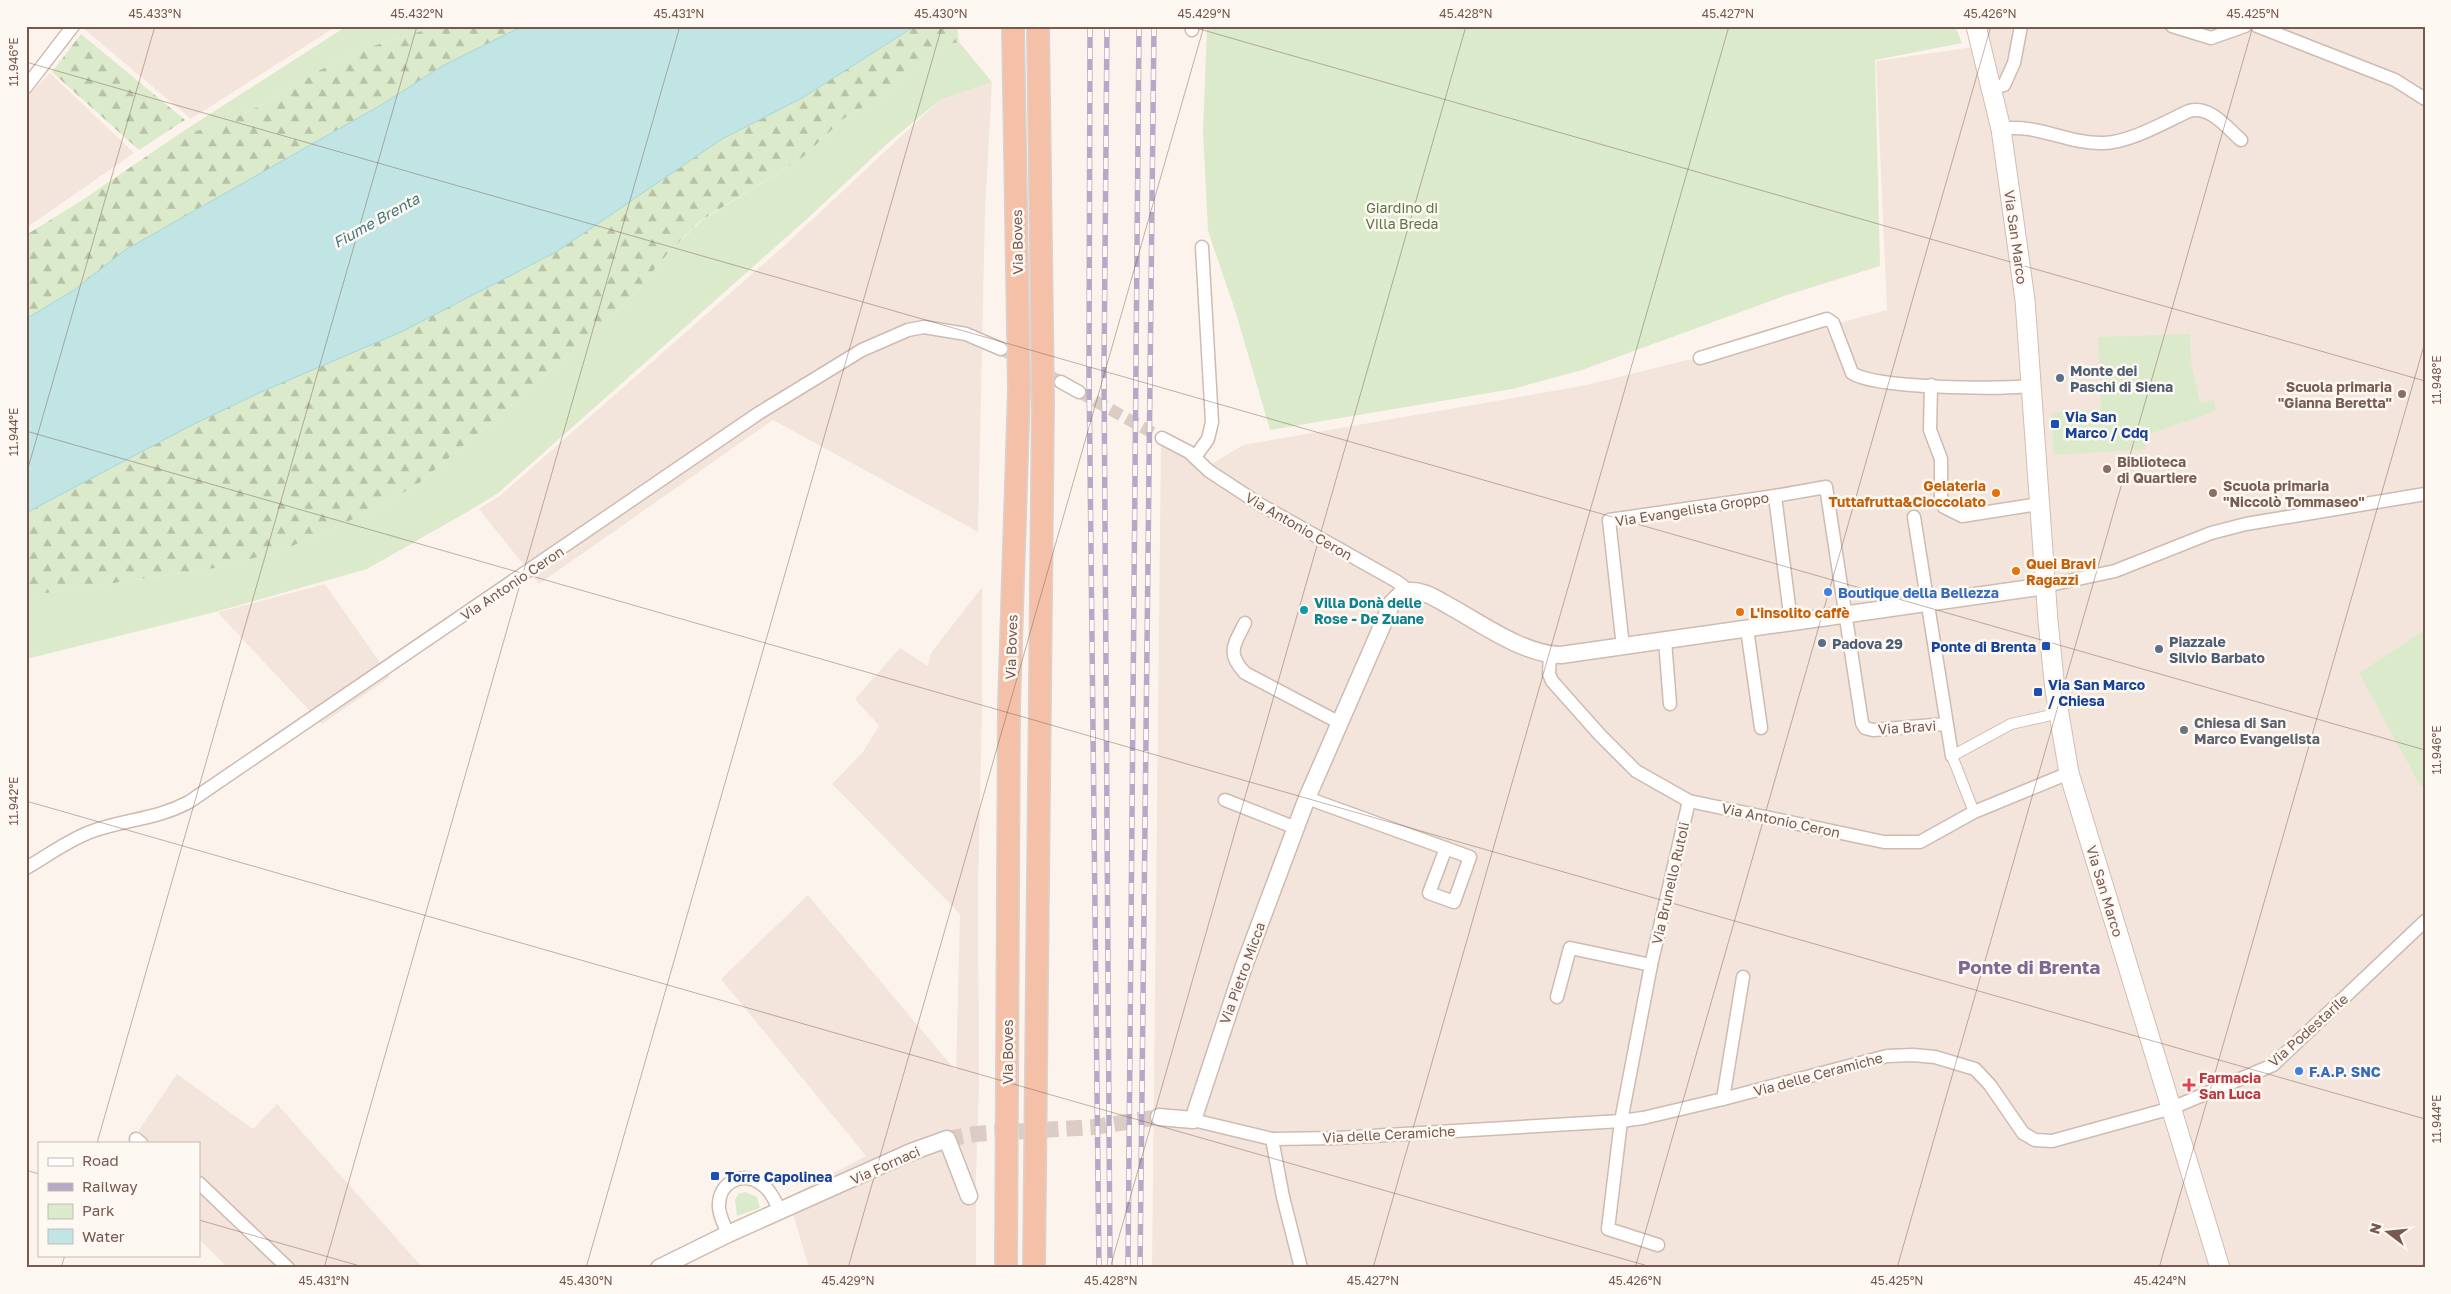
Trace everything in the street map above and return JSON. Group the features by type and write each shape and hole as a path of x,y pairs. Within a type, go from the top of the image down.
{"highway":[{"name":"Via Boves","path":"1006,1268 1009,706 1019,389 1013,26"},
{"name":"Via Boves","path":"1034,1268 1043,401 1038,26"}],"main road":[{"name":"Via San Marco","path":"1976,26 2001,129 2025,300 2045,586 2055,690 2069,773 2220,1268"}],"street":[{"path":"26,87 73,26"},
{"path":"1992,88 2004,85 2011,74 2021,26"},
{"path":"2172,26 2211,38 2245,26"},
{"path":"2257,26 2395,80 2425,99"},
{"path":"2001,129 2033,129 2091,142 2112,142 2189,111 2201,109 2209,112 2241,140"},
{"path":"1195,457 1208,438 1212,422 1202,247"},
{"path":"1702,355 1827,319 1833,323 1852,373 1857,376 1898,383 1992,389 2031,386"},
{"name":"Via Antonio Ceron","path":"26,868 73,840 91,832 169,813 189,802 759,413 862,350 908,330 924,327 966,334 1001,349"},
{"path":"1061,382 1079,392"},
{"path":"1931,385 1930,430 1941,459 1941,497 1944,507 1962,516 2039,504"},
{"name":"Via Antonio Ceron","path":"1162,438 1195,457 1224,481 1396,581 1403,586 1404,591"},
{"name":"Via Bravi","path":"1775,496 1826,486 1859,716 1865,728 1874,730 1946,724"},
{"path":"1404,591 1423,591 1521,644 1550,655 1574,654 1845,613 2045,586 2115,571 2202,536 2246,524 2425,494"},
{"name":"Via Evangelista Groppo","path":"1623,647 1609,520 1775,496 1791,622"},
{"name":"Via Bravi","path":"1914,517 1952,756"},
{"name":"Via Pietro Micca","path":"1193,1120 1244,966 1296,828 1392,603 1404,591"},
{"path":"1245,623 1233,648 1235,662 1240,668 1245,673 1340,723"},
{"path":"1747,629 1761,728"},
{"path":"1665,641 1670,704"},
{"name":"Via Antonio Ceron","path":"1550,655 1549,674 1552,681 1600,736 1636,771 1689,801 1884,842 1920,842 1974,812 2069,773"},
{"path":"1974,812 1952,756 2011,724 2047,716"},
{"path":"1308,798 1446,848"},
{"path":"1225,800 1296,828"},
{"name":"Via Brunello Rutoli","path":"1621,1121 1651,965 1689,801"},
{"name":"Via Podestarile","path":"2172,1108 2273,1065 2425,921"},
{"path":"1557,996 1570,948 1651,965"},
{"path":"1723,1099 1743,977"},
{"name":"Via delle Ceramiche","path":"1159,1116 1193,1120 1272,1139 1337,1138 1621,1121 1643,1118 1723,1099 1887,1056 1913,1054 1935,1057 1975,1069 1990,1085 2023,1133 2035,1140 2052,1141 2172,1108"},
{"path":"1621,1121 1608,1228 1658,1245"},
{"name":"Via Fornaci","path":"659,1268 728,1234 911,1152 947,1139 969,1196"},
{"path":"1272,1139 1283,1197 1301,1268"},
{"path":"728,1234 718,1206 725,1186 734,1180 746,1177 760,1182 769,1191 780,1211"},
{"path":"200,1184 288,1268"}],"shaded area":[{"path":"85,26 337,26 191,119 83,28"},
{"path":"1974,26 2425,26 2425,1268 1152,1268 1161,439 1209,466 1243,445 1582,386 1687,360 1707,359 1887,310 1876,61 1980,46"},
{"path":"50,73 134,153 26,228 26,98"},
{"path":"992,82 985,212 978,532 773,420 539,584 479,509 501,495 784,246 940,100"},
{"path":"325,584 390,677 322,724 219,612"},
{"path":"982,587 976,1268 809,1268 788,1197 866,1156 721,979 808,895 956,1071 960,914 832,784 863,752 879,726 855,699 900,648 928,666 931,653"},
{"path":"177,1074 253,1129 277,1104 423,1268 228,1268 200,1240 200,1142 131,1142"}],"green space":[{"path":"347,26 438,26 363,49 318,71 270,101 216,127 179,134"},
{"path":"438,26 523,26 444,65 381,105 125,250 74,290 26,319 26,235 84,199 179,134 216,127 270,101 318,71 363,49"},
{"path":"915,26 957,26 959,42 947,45 886,94 843,119 803,157 700,221 668,253 629,300 501,414 419,483 378,508 281,551 215,568 26,596 26,513 192,425 261,392 401,332 556,252 722,139 802,98"},
{"name":"Giardino di Villa Breda","path":"1207,26 1955,26 1962,43 1875,60 1880,266 1787,295 1582,370 1512,389 1270,430 1236,313 1208,231 1203,132"},
{"path":"81,34 185,120 139,150 52,72"},
{"path":"959,42 992,82 940,100 888,143 808,218 497,494 367,569 215,612 26,659 26,596 215,568 281,551 378,508 419,483 501,414 629,300 668,253 701,221 803,157 843,119 886,94 947,45"},
{"path":"2190,334 2191,363 2200,403 2214,400 2216,411 2144,436 2146,449 2054,455 2051,413 2101,409 2098,337"},
{"path":"2425,630 2425,784 2421,787 2359,673"},
{"path":"745,1192 757,1197 760,1208 737,1216 735,1200 738,1194"}],"water":[{"name":"Fiume Brenta","path":"523,26 915,26 802,98 722,139 556,252 401,332 261,392 192,425 26,513 26,319 74,290 125,250 381,105 444,65"}],"tunnel":[{"path":"1001,349 1061,382"},
{"path":"1079,392 1162,438"},
{"path":"947,1139 975,1134 1094,1127 1159,1117"}],"railway":[{"path":"1090,26 1089,372 1099,1268"},
{"path":"1107,26 1104,372 1110,1268"},
{"path":"1128,1268 1139,26"},
{"path":"1140,1268 1154,26"}],"place":[{"name":"Monte dei Paschi di Siena","path":"2060,378"},
{"name":"Scuola primaria \"Gianna Beretta\"","path":"2402,394"},
{"name":"Via San Marco / Cdq","path":"2055,424"},
{"name":"Biblioteca di Quartiere","path":"2107,469"},
{"name":"Gelateria Tuttafrutta&Cioccolato","path":"1996,493"},
{"name":"Scuola primaria \"Niccolò Tommaseo\"","path":"2213,493"},
{"name":"Quei Bravi Ragazzi","path":"2016,571"},
{"name":"Boutique della Bellezza","path":"1828,592"},
{"name":"Villa Donà delle Rose - De Zuane","path":"1304,610"},
{"name":"L'insolito caffè","path":"1740,612"},
{"name":"Padova 29","path":"1822,643"},
{"name":"Ponte di Brenta","path":"2046,646"},
{"name":"Piazzale Silvio Barbato","path":"2159,649"},
{"name":"Via San Marco / Chiesa","path":"2038,692"},
{"name":"Chiesa di San Marco Evangelista","path":"2184,730"},
{"name":"F.A.P. SNC","path":"2299,1071"},
{"name":"Farmacia San Luca","path":"2189,1085"},
{"name":"Torre Capolinea","path":"715,1176"}],"district":[{"name":"Ponte di Brenta","path":"2029,966"}]}
